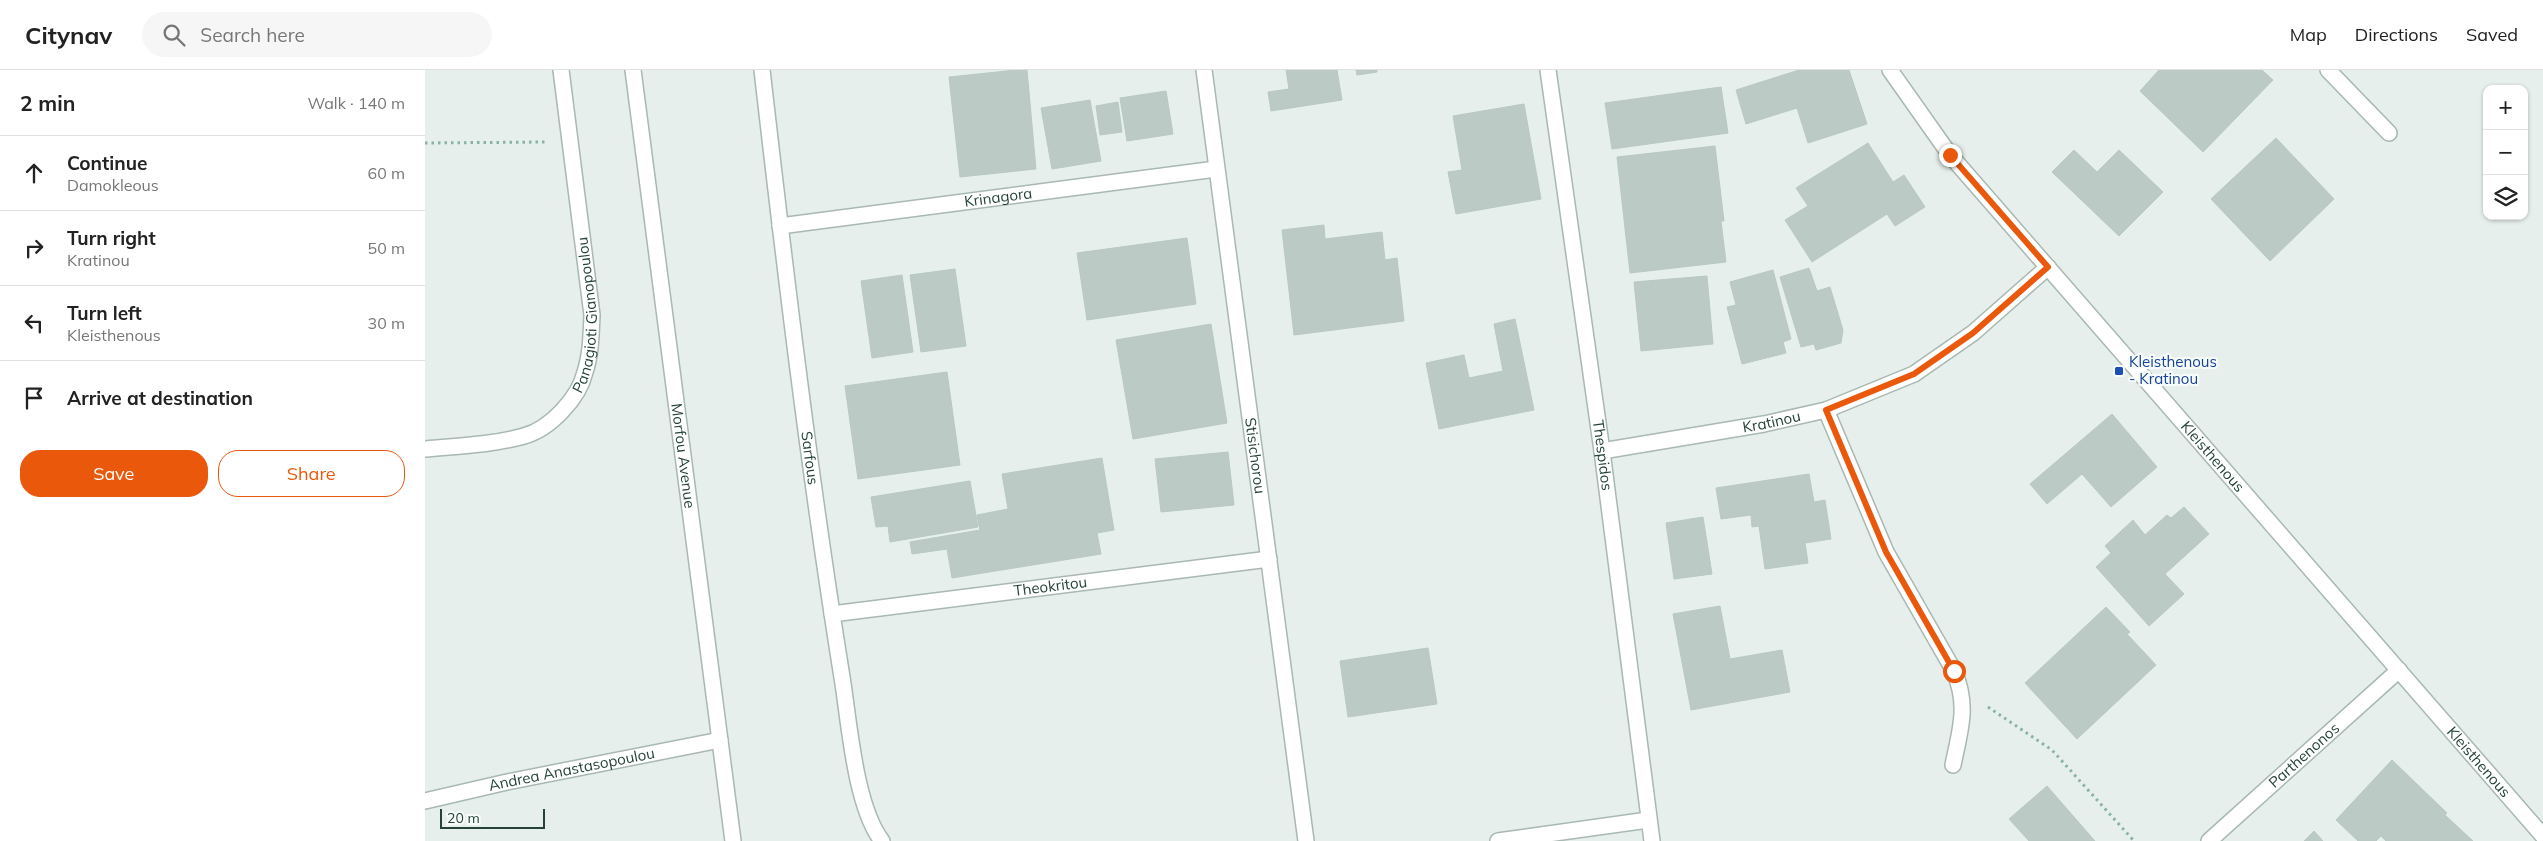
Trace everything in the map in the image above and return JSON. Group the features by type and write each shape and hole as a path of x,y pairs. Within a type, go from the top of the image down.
{"street":[{"name":"Panagioti Gianopoulou","path":"425,449 525,436 544,426 558,414 579,388 585,374 590,349 592,315 561,70"},
{"name":"Morfou Avenue","path":"633,70 733,841"},
{"name":"Sarfous","path":"762,70 780,226 832,614 861,796 876,833 882,841"},
{"name":"Stisichorou","path":"1204,70 1306,841"},
{"name":"Thespidos","path":"1548,70 1602,451 1652,841"},
{"name":"Kleisthenous","path":"1890,70 1950,155 2543,836"},
{"path":"2328,70 2389,133"},
{"name":"Krinagora","path":"780,226 1216,169"},
{"name":"Kratinou","path":"1602,451 1764,424 1826,410 1914,374 1973,333 2048,267"},
{"path":"1826,410 1886,552 1954,671 1961,689 1964,713 1953,765"},
{"name":"Theokritou","path":"832,614 1269,559"},
{"name":"Parthenonos","path":"2209,841 2399,670"},
{"name":"Andrea Anastasopoulou","path":"425,801 507,782 720,740"},
{"path":"1498,841 1648,820"}],"path":[{"path":"425,143 570,141"},
{"path":"1961,689 2052,750 2134,841"}],"building":[{"path":"1027,70 1036,169 960,177 949,77"},
{"path":"1286,70 1337,70 1342,100 1271,111 1268,92 1289,89"},
{"path":"1356,70 1377,70 1377,72 1357,75"},
{"path":"1799,70 1849,70 1867,124 1808,143 1797,108 1746,124 1736,90"},
{"path":"2159,70 2262,70 2273,80 2203,152 2140,91"},
{"path":"1721,87 1728,133 1612,149 1605,103"},
{"path":"1166,91 1173,134 1127,141 1120,98"},
{"path":"1090,100 1101,161 1052,169 1041,108"},
{"path":"1118,102 1122,132 1100,135 1096,106"},
{"path":"1524,104 1541,199 1456,214 1448,172 1462,170 1453,116"},
{"path":"2276,138 2334,199 2270,261 2211,199"},
{"path":"1868,143 1893,182 1904,175 1925,207 1895,226 1887,214 1812,262 1785,220 1808,206 1796,188"},
{"path":"1715,146 1724,221 1721,221 1726,262 1630,273 1617,157"},
{"path":"2074,150 2097,172 2119,150 2163,192 2119,236 2052,172"},
{"path":"1324,225 1325,239 1382,232 1385,260 1397,258 1404,321 1294,335 1282,230"},
{"path":"1187,238 1196,304 1087,320 1077,253"},
{"path":"1809,268 1817,291 1830,287 1843,330 1841,343 1816,350 1814,344 1801,347 1780,277"},
{"path":"955,269 966,346 921,352 910,275"},
{"path":"1773,270 1791,339 1783,342 1786,353 1742,364 1727,307 1736,305 1730,282"},
{"path":"902,275 913,352 872,358 861,281"},
{"path":"1707,276 1713,344 1641,351 1634,282"},
{"path":"1515,319 1534,410 1439,429 1426,363 1464,355 1469,378 1503,371 1494,324"},
{"path":"1211,324 1227,423 1133,439 1116,340"},
{"path":"947,372 960,465 858,479 845,386"},
{"path":"2112,414 2157,467 2111,507 2082,474 2047,504 2030,484"},
{"path":"1228,452 1234,505 1161,512 1155,459"},
{"path":"1102,458 1114,530 1097,533 1101,554 952,578 947,549 912,554 910,542 980,530 977,515 1008,509 1002,474"},
{"path":"1809,474 1814,502 1825,500 1831,539 1805,543 1808,563 1765,569 1759,526 1752,527 1751,515 1721,519 1716,488"},
{"path":"970,481 978,527 890,542 888,526 876,527 871,497"},
{"path":"2184,507 2209,534 2165,574 2184,594 2149,626 2096,567 2111,553 2105,546 2133,520 2145,535 2167,515 2171,518"},
{"path":"1703,517 1712,574 1674,579 1666,523"},
{"path":"1720,606 1730,659 1782,650 1790,692 1691,710 1673,614"},
{"path":"2106,607 2130,632 2127,634 2156,665 2077,739 2025,683"},
{"path":"1428,648 1437,704 1348,717 1340,661"},
{"path":"2392,760 2473,841 2386,841 2381,836 2376,841 2358,841 2336,820"},
{"path":"2047,786 2095,841 2029,841 2009,819"},
{"path":"2314,831 2323,841 2304,841"}],"place":[{"name":"Kleisthenous - Kratinou","path":"2119,371"}],"route":[{"path":"1950,155 2048,267 1973,333 1914,374 1826,410 1886,552 1954,671"}]}
